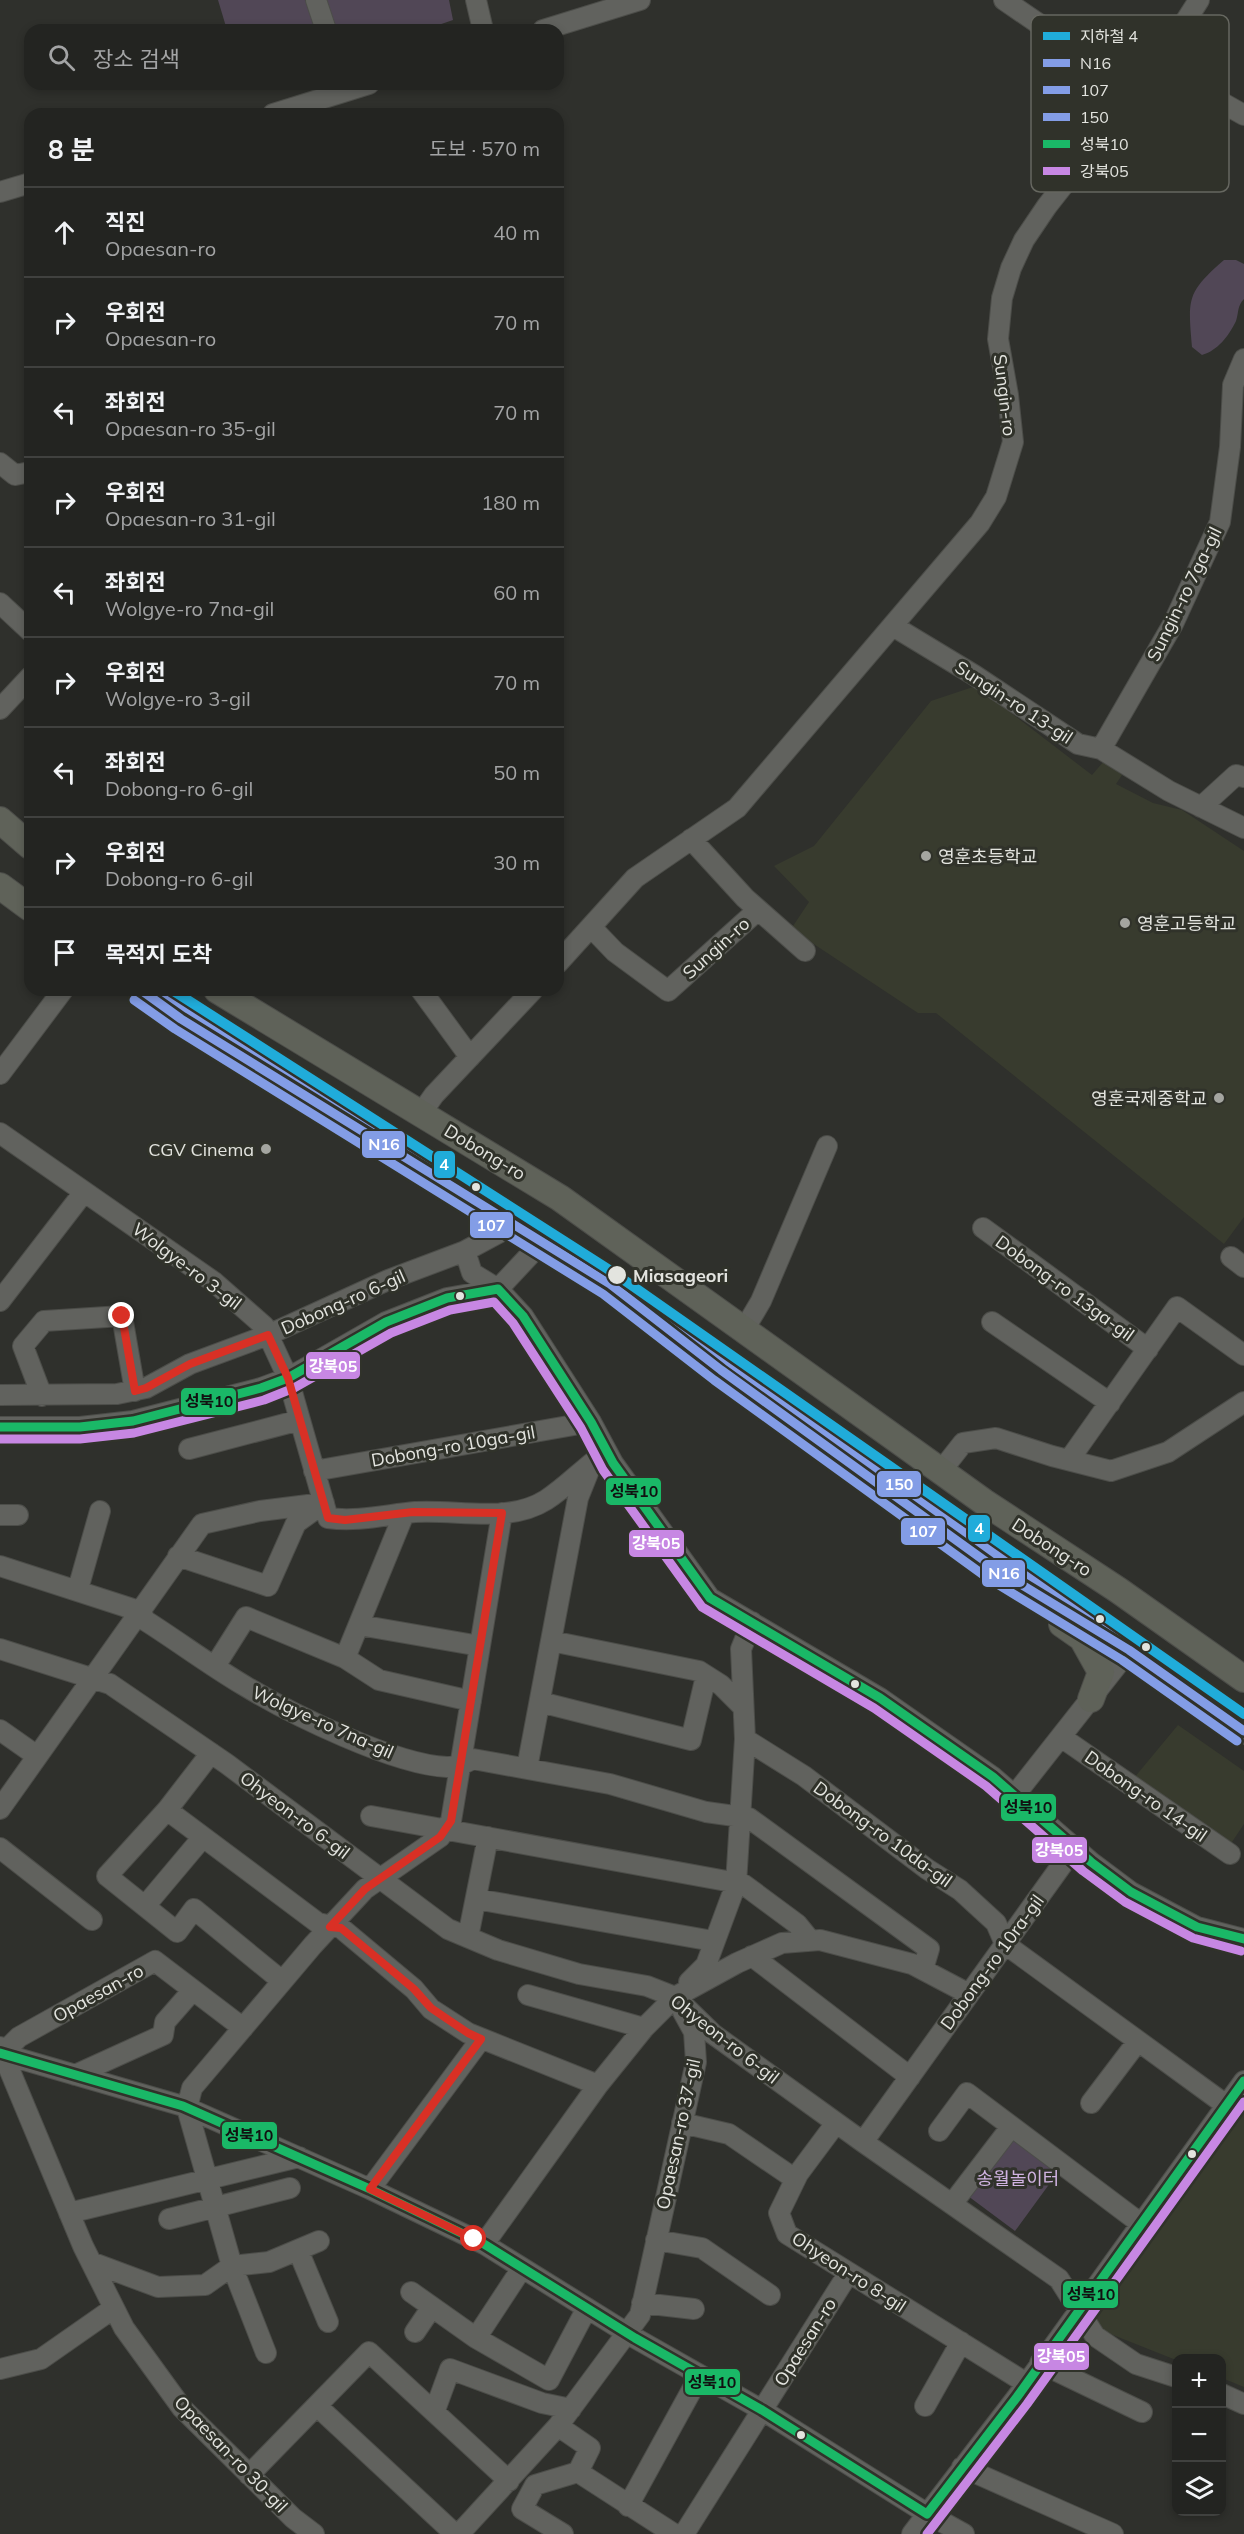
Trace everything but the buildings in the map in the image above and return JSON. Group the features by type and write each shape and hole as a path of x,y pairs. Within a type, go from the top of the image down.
{"main road":[{"path":"0,820 24,841"},
{"path":"0,886 24,904"},
{"path":"149,996 181,1019 393,1150 544,1239 626,1296 696,1348 722,1371 996,1569 1129,1650 1244,1731"},
{"name":"Dobong-ro","path":"227,996 422,1112 585,1214 941,1471 1244,1678"},
{"path":"931,1523 988,1574 1082,1638 1101,1672 1091,1699"}],"street":[{"path":"316,0 324,24"},
{"path":"476,0 482,24"},
{"path":"562,24 640,0"},
{"path":"1004,0 1031,18"},
{"name":"Sungin-ro","path":"1189,15 1199,0"},
{"path":"289,108 337,90"},
{"path":"1229,107 1244,115"},
{"path":"0,192 24,185"},
{"name":"Sungin-ro","path":"564,956 635,878 737,808 980,523 996,497 1013,441 1008,394 998,339 1002,298 1011,268 1024,240 1058,192"},
{"name":"Sungin-ro 7ga-gil","path":"1101,749 1173,624 1220,522 1230,447 1233,385 1244,359"},
{"path":"0,463 15,475 24,473"},
{"path":"0,603 24,625"},
{"name":"Sungin-ro 13-gil","path":"893,626 974,675 1078,744 1101,749 1169,791 1244,828"},
{"path":"0,710 24,684"},
{"path":"1201,807 1236,775 1244,777"},
{"name":"Sungin-ro","path":"691,839 758,910 805,951"},
{"name":"Sungin-ro","path":"591,927 615,952 668,991 758,910"},
{"path":"0,1074 58,996"},
{"path":"425,996 470,1058"},
{"path":"422,1112 527,996"},
{"name":"Wolgye-ro 3-gil","path":"0,1133 214,1282 264,1326 288,1378 324,1503"},
{"path":"745,1328 761,1301 827,1146"},
{"path":"0,1301 84,1191"},
{"name":"Dobong-ro 6-gil","path":"0,1395 117,1394 146,1388 190,1364 268,1335 388,1280 465,1251 517,1223"},
{"name":"Dobong-ro 13ga-gil","path":"983,1228 1148,1349"},
{"path":"0,1427 80,1427 132,1421 261,1388 288,1378 386,1322 447,1298 498,1289 544,1239"},
{"path":"465,1251 472,1273 498,1289 523,1316 591,1422 620,1473 710,1598 730,1612 752,1622 880,1698 993,1777 1074,1848 1131,1892 1197,1927 1244,1939"},
{"name":"Dobong-ro 13ga-gil","path":"1069,1460 1177,1307 1244,1354"},
{"path":"42,1396 23,1346 44,1321 122,1316 135,1391"},
{"path":"992,1322 1110,1403"},
{"path":"941,1471 963,1443 996,1438 1112,1471 1168,1452 1242,1410"},
{"path":"189,1449 300,1420"},
{"name":"Dobong-ro 10ga-gil","path":"314,1471 591,1422"},
{"path":"527,1768 578,1498 601,1441"},
{"path":"324,1503 328,1518 345,1520 449,1511 502,1513 520,1510 545,1501 593,1462"},
{"path":"178,1556 268,1586 296,1523 324,1503"},
{"path":"0,1809 90,1678 202,1524 260,1511 324,1503"},
{"path":"78,1589 100,1511"},
{"path":"266,2353 232,2266 187,2108 192,2088 282,1981 365,1889 440,1837 451,1821 502,1513"},
{"path":"345,1658 404,1514"},
{"path":"0,1566 78,1589 139,1611"},
{"name":"Wolgye-ro 7na-gil","path":"139,1611 146,1621 245,1686 294,1713 403,1758 447,1767 460,1766"},
{"path":"215,1666 246,1617 345,1658 379,1680 471,1701"},
{"path":"484,2244 598,2085 644,2028 706,1965 736,1884 745,1739 741,1649 752,1622"},
{"path":"359,1625 480,1646"},
{"path":"551,1641 699,1671 721,1685 743,1707"},
{"name":"Ohyeon-ro 6-gil","path":"0,1649 110,1684 211,1753 448,1929 498,1950 579,1974 647,1986 675,1997 713,2034 1059,2279 1095,2336 1136,2364 1172,2376"},
{"path":"1014,1796 1129,1650"},
{"path":"540,1702 691,1740 706,1676"},
{"path":"0,1730 37,1756"},
{"name":"Dobong-ro 14-gil","path":"1061,1737 1230,1854"},
{"name":"Dobong-ro 10da-gil","path":"745,1739 804,1776 927,1869 960,1890 996,1923 1005,1944"},
{"path":"211,1753 167,1810 107,1876 177,1932 194,1909 282,1981"},
{"path":"460,1766 473,1759 527,1768 610,1784 706,1812 749,1818 929,1949 923,1970"},
{"path":"167,1810 318,1923 341,1928 414,1989 431,2008 468,2033 598,2085"},
{"path":"371,1816 743,1884 797,1924 810,1941"},
{"path":"145,1906 203,1837"},
{"path":"468,1937 488,1837"},
{"path":"0,1848 92,1920"},
{"name":"Dobong-ro 10ra-gil","path":"863,2142 1074,1848"},
{"path":"476,1899 713,1941"},
{"path":"675,1997 752,1956 782,1943 820,1940 912,1964 969,1994"},
{"path":"1005,1944 1226,2104"},
{"path":"752,1956 910,2077"},
{"name":"Opaesan-ro","path":"1,2052 19,2037 155,1961 243,2028"},
{"path":"75,2075 163,2035 165,2022 193,1990"},
{"path":"528,1995 644,2028"},
{"name":"Opaesan-ro 37-gil","path":"457,2534 558,2426 640,2315 696,2062 694,2032 675,1997"},
{"path":"370,2189 481,2039"},
{"path":"1091,2103 1138,2041"},
{"path":"1,2052 187,2108 370,2189 484,2244 628,2334 762,2410 927,2514 964,2534"},
{"name":"Opaesan-ro 30-gil","path":"1,2052 69,2213 124,2328 182,2408 293,2518 314,2534"},
{"path":"912,2534 1026,2383 1244,2081"},
{"path":"939,2131 967,2093 1140,2223"},
{"path":"682,2123 729,2134 795,2179"},
{"name":"Ohyeon-ro 8-gil","path":"836,2123 795,2179 778,2213 787,2234 1026,2383"},
{"path":"952,2205 1011,2127"},
{"path":"69,2213 298,2157"},
{"path":"169,2219 290,2188"},
{"path":"656,2240 702,2248 770,2295"},
{"path":"91,2262 158,2287 205,2285 232,2266 269,2262 319,2241"},
{"path":"298,2250 328,2322"},
{"path":"476,2338 522,2268"},
{"name":"Opaesan-ro","path":"684,2534 848,2274"},
{"path":"411,2292 476,2338 549,2380 587,2308"},
{"path":"642,2303 694,2309"},
{"path":"415,2332 432,2307"},
{"path":"0,2368 41,2359 114,2308"},
{"path":"925,2406 961,2342"},
{"path":"249,2475 369,2352 435,2410 509,2481"},
{"path":"1040,2363 1142,2412"},
{"path":"435,2410 450,2369 542,2403 571,2409"},
{"path":"628,2506 700,2375"},
{"path":"1226,2396 1244,2404"},
{"path":"317,2406 457,2534"},
{"path":"558,2426 590,2448 578,2472 535,2485 522,2509 563,2534"},
{"path":"962,2467 1113,2534"},
{"path":"578,2472 665,2532"},
{"path":"293,2518 305,2534"}],"shaded area":[{"path":"976,686 1092,775 1104,761 1122,775 1116,784 1153,803 1182,810 1244,851 1244,1217 1224,1244 936,1013 918,1013 791,929 809,902 774,866 814,846 931,701"},
{"path":"1178,1725 1244,1771 1244,1824 1230,1845 1129,1784"},
{"path":"1244,2105 1244,2387 1226,2380 1226,2354 1172,2354 1172,2358 1103,2331 1089,2311"}],"green space":[{"path":"218,0 449,0 453,20 441,24 225,24"},
{"path":"1224,260 1236,260 1244,264 1244,299 1230,332 1218,346 1202,355 1192,347 1190,307 1192,298 1202,281"},
{"name":"송월놀이터","path":"1017,2132 1061,2168 1015,2231 968,2196"}],"metro line":[{"name":"4","path":"181,996 614,1273 1244,1714"}],"transit line":[{"name":"N16","path":"149,996 181,1019 610,1284 721,1370 996,1569 1129,1650 1244,1731"},
{"name":"150","path":"170,996 617,1274 728,1361 1003,1559 1135,1640 1244,1716"},
{"name":"107","path":"134,1000 175,1029 603,1294 714,1380 989,1579 1122,1660 1237,1741"},
{"name":"성북10","path":"0,1427 80,1427 133,1421 261,1388 288,1378 386,1322 447,1298 498,1289 523,1316 591,1422 613,1463 710,1598 880,1698 993,1777 1091,1862 1131,1892 1197,1927 1244,1939"},
{"name":"강북05","path":"0,1439 80,1439 134,1433 264,1400 294,1388 391,1333 450,1310 494,1302 513,1323 581,1428 603,1470 702,1607 874,1708 986,1786 1083,1871 1125,1902 1193,1938 1241,1951"},
{"name":"성북10","path":"0,2053 183,2106 370,2189 484,2244 635,2338 762,2410 927,2514 1017,2397 1244,2081"},
{"name":"강북05","path":"927,2534 1027,2404 1244,2102"}],"place":[{"name":"영훈초등학교","path":"926,856"},
{"name":"영훈고등학교","path":"1125,923"},
{"name":"영훈국제중학교","path":"1219,1098"},
{"name":"CGV Cinema","path":"266,1149"},
{"name":"Miasageori","path":"617,1275"}],"route":[{"path":"122,1316 135,1391 146,1388 190,1364 268,1335 288,1378 328,1518 345,1520 389,1517 413,1512 502,1513 451,1821 440,1837 365,1889 330,1927 341,1928 414,1989 431,2008 481,2039 370,2189 474,2239"}]}
